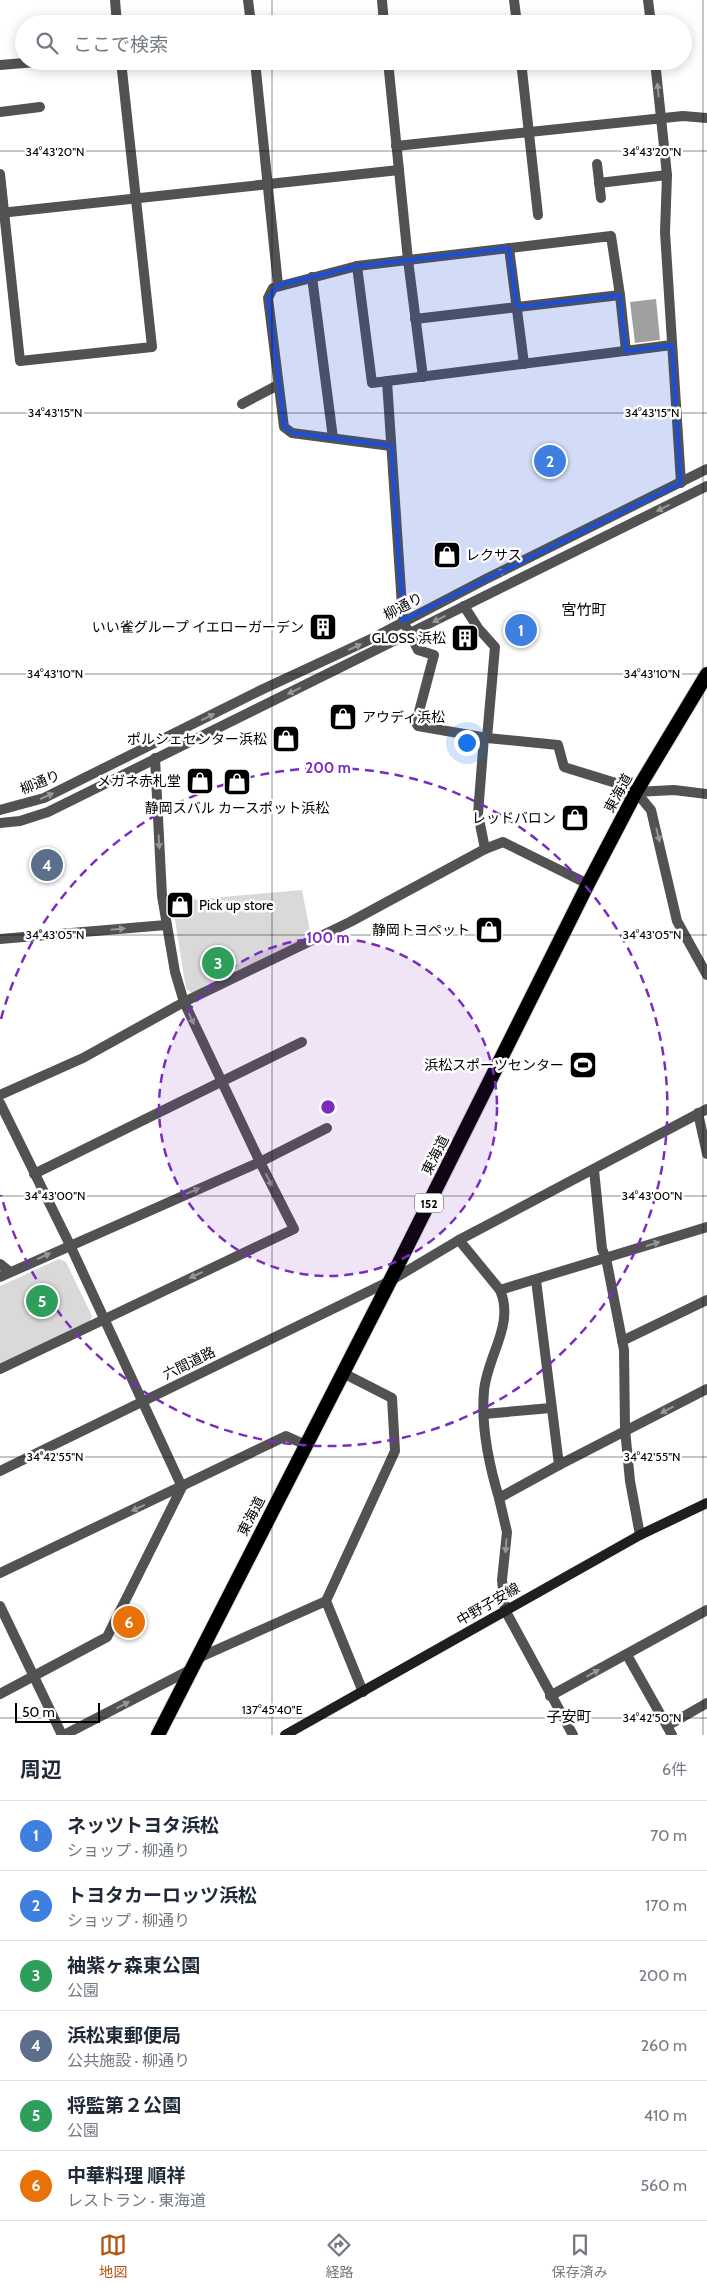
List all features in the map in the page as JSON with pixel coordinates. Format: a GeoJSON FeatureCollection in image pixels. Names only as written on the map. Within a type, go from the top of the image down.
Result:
{"type":"FeatureCollection","features":[{"type":"Feature","properties":{"kind":"highway","name":"東海道"},"geometry":{"type":"LineString","coordinates":[[158,1735],[390,1281],[588,884],[636,792],[707,674]]}},
{"type":"Feature","properties":{"kind":"main road","name":"中野子安線"},"geometry":{"type":"LineString","coordinates":[[285,1735],[640,1535],[707,1503]]}},
{"type":"Feature","properties":{"kind":"street"},"geometry":{"type":"LineString","coordinates":[[115,0],[117,15]]}},
{"type":"Feature","properties":{"kind":"street"},"geometry":{"type":"LineString","coordinates":[[248,0],[250,15]]}},
{"type":"Feature","properties":{"kind":"street"},"geometry":{"type":"LineString","coordinates":[[382,0],[383,15]]}},
{"type":"Feature","properties":{"kind":"street"},"geometry":{"type":"LineString","coordinates":[[514,0],[516,15]]}},
{"type":"Feature","properties":{"kind":"street"},"geometry":{"type":"LineString","coordinates":[[648,0],[650,15]]}},
{"type":"Feature","properties":{"kind":"street"},"geometry":{"type":"LineString","coordinates":[[0,66],[15,64]]}},
{"type":"Feature","properties":{"kind":"street"},"geometry":{"type":"LineString","coordinates":[[0,174],[2,213],[20,361],[152,347],[122,70]]}},
{"type":"Feature","properties":{"kind":"street"},"geometry":{"type":"LineString","coordinates":[[256,70],[278,286]]}},
{"type":"Feature","properties":{"kind":"street"},"geometry":{"type":"LineString","coordinates":[[389,70],[408,260],[423,377]]}},
{"type":"Feature","properties":{"kind":"street"},"geometry":{"type":"LineString","coordinates":[[523,70],[538,215]]}},
{"type":"Feature","properties":{"kind":"street"},"geometry":{"type":"LineString","coordinates":[[656,70],[667,175],[665,232],[681,483]]}},
{"type":"Feature","properties":{"kind":"street"},"geometry":{"type":"LineString","coordinates":[[0,112],[40,108]]}},
{"type":"Feature","properties":{"kind":"street"},"geometry":{"type":"LineString","coordinates":[[396,146],[683,116],[707,118]]}},
{"type":"Feature","properties":{"kind":"street"},"geometry":{"type":"LineString","coordinates":[[597,164],[601,198]]}},
{"type":"Feature","properties":{"kind":"street"},"geometry":{"type":"LineString","coordinates":[[2,213],[399,170]]}},
{"type":"Feature","properties":{"kind":"street"},"geometry":{"type":"LineString","coordinates":[[599,183],[667,175]]}},
{"type":"Feature","properties":{"kind":"street"},"geometry":{"type":"LineString","coordinates":[[391,446],[287,431],[282,422],[268,298],[273,288],[357,266],[611,236],[626,351]]}},
{"type":"Feature","properties":{"kind":"street"},"geometry":{"type":"LineString","coordinates":[[509,248],[524,364]]}},
{"type":"Feature","properties":{"kind":"street"},"geometry":{"type":"LineString","coordinates":[[357,266],[372,383],[672,345]]}},
{"type":"Feature","properties":{"kind":"street"},"geometry":{"type":"LineString","coordinates":[[312,277],[333,438]]}},
{"type":"Feature","properties":{"kind":"street"},"geometry":{"type":"LineString","coordinates":[[415,319],[620,295]]}},
{"type":"Feature","properties":{"kind":"street"},"geometry":{"type":"LineString","coordinates":[[387,381],[403,621],[418,650],[434,655],[416,723],[418,726],[485,738],[558,745],[564,767],[619,784],[636,792],[651,810],[677,921],[707,975]]}},
{"type":"Feature","properties":{"kind":"street"},"geometry":{"type":"LineString","coordinates":[[242,404],[278,384]]}},
{"type":"Feature","properties":{"kind":"street","name":"柳通り"},"geometry":{"type":"LineString","coordinates":[[0,810],[44,798],[261,690],[373,638],[403,621],[707,469]]}},
{"type":"Feature","properties":{"kind":"street","name":"柳通り"},"geometry":{"type":"LineString","coordinates":[[0,823],[20,821],[48,812],[707,486]]}},
{"type":"Feature","properties":{"kind":"street"},"geometry":{"type":"LineString","coordinates":[[464,606],[478,628],[495,647],[478,814],[484,849]]}},
{"type":"Feature","properties":{"kind":"street"},"geometry":{"type":"LineString","coordinates":[[0,1369],[294,1229],[184,1002],[175,972],[162,896],[154,758]]}},
{"type":"Feature","properties":{"kind":"street"},"geometry":{"type":"LineString","coordinates":[[636,792],[674,790],[707,794]]}},
{"type":"Feature","properties":{"kind":"street"},"geometry":{"type":"LineString","coordinates":[[0,1095],[83,1058],[184,1002],[350,922],[484,849],[503,842],[588,884]]}},
{"type":"Feature","properties":{"kind":"street"},"geometry":{"type":"LineString","coordinates":[[0,939],[166,925]]}},
{"type":"Feature","properties":{"kind":"street"},"geometry":{"type":"LineString","coordinates":[[34,1174],[221,1080],[302,1042]]}},
{"type":"Feature","properties":{"kind":"street"},"geometry":{"type":"LineString","coordinates":[[0,1103],[70,1245],[182,1487]]}},
{"type":"Feature","properties":{"kind":"street"},"geometry":{"type":"LineString","coordinates":[[703,1111],[707,1154]]}},
{"type":"Feature","properties":{"kind":"street","name":"六間道路"},"geometry":{"type":"LineString","coordinates":[[0,1471],[390,1281],[459,1240],[703,1111]]}},
{"type":"Feature","properties":{"kind":"street"},"geometry":{"type":"LineString","coordinates":[[0,1264],[5,1274],[260,1162],[327,1128]]}},
{"type":"Feature","properties":{"kind":"street"},"geometry":{"type":"LineString","coordinates":[[594,1170],[602,1249],[606,1258],[622,1341],[630,1481],[640,1535]]}},
{"type":"Feature","properties":{"kind":"street"},"geometry":{"type":"LineString","coordinates":[[500,1290],[707,1228]]}},
{"type":"Feature","properties":{"kind":"street"},"geometry":{"type":"LineString","coordinates":[[459,1240],[500,1290],[505,1304],[505,1321],[486,1372],[484,1414],[507,1532],[502,1580],[505,1610],[550,1696],[573,1735]]}},
{"type":"Feature","properties":{"kind":"street"},"geometry":{"type":"LineString","coordinates":[[536,1280],[559,1465]]}},
{"type":"Feature","properties":{"kind":"street"},"geometry":{"type":"LineString","coordinates":[[622,1341],[707,1300]]}},
{"type":"Feature","properties":{"kind":"street"},"geometry":{"type":"LineString","coordinates":[[0,1606],[63,1735],[193,1665],[326,1601],[395,1451],[392,1398],[343,1373]]}},
{"type":"Feature","properties":{"kind":"street"},"geometry":{"type":"LineString","coordinates":[[499,1498],[626,1429],[640,1424],[707,1388]]}},
{"type":"Feature","properties":{"kind":"street"},"geometry":{"type":"LineString","coordinates":[[484,1414],[551,1408]]}},
{"type":"Feature","properties":{"kind":"street"},"geometry":{"type":"LineString","coordinates":[[0,1573],[286,1436],[306,1445]]}},
{"type":"Feature","properties":{"kind":"street"},"geometry":{"type":"LineString","coordinates":[[0,1694],[107,1637],[182,1487]]}},
{"type":"Feature","properties":{"kind":"street"},"geometry":{"type":"LineString","coordinates":[[326,1601],[364,1692]]}},
{"type":"Feature","properties":{"kind":"street"},"geometry":{"type":"LineString","coordinates":[[550,1696],[707,1610]]}},
{"type":"Feature","properties":{"kind":"street"},"geometry":{"type":"LineString","coordinates":[[627,1655],[669,1731],[707,1704]]}},
{"type":"Feature","properties":{"kind":"highlighted area"},"geometry":{"type":"Polygon","coordinates":[[[509,248],[517,307],[620,295],[626,351],[672,345],[681,483],[403,621],[391,446],[292,433],[284,427],[268,298],[278,285],[357,266],[509,248]]]}},
{"type":"Feature","properties":{"kind":"shaded area"},"geometry":{"type":"Polygon","coordinates":[[[656,299],[660,340],[635,343],[630,302],[656,299]]]}},
{"type":"Feature","properties":{"kind":"shaded area"},"geometry":{"type":"Polygon","coordinates":[[[302,890],[311,936],[192,993],[186,989],[173,907],[177,901],[302,890]]]}},
{"type":"Feature","properties":{"kind":"shaded area"},"geometry":{"type":"Polygon","coordinates":[[[59,1259],[66,1262],[92,1316],[89,1324],[0,1365],[0,1286],[59,1259]]]}},
{"type":"Feature","properties":{"kind":"place","name":"トヨタカーロッツ浜松"},"geometry":{"type":"Point","coordinates":[550,461]}},
{"type":"Feature","properties":{"kind":"place","name":"レクサス"},"geometry":{"type":"Point","coordinates":[447,555]}},
{"type":"Feature","properties":{"kind":"place","name":"いい雀グループ イエローガーデン"},"geometry":{"type":"Point","coordinates":[323,627]}},
{"type":"Feature","properties":{"kind":"place","name":"ネッツトヨタ浜松"},"geometry":{"type":"Point","coordinates":[521,630]}},
{"type":"Feature","properties":{"kind":"place","name":"GLOSS 浜松"},"geometry":{"type":"Point","coordinates":[465,638]}},
{"type":"Feature","properties":{"kind":"place","name":"アウディ浜松"},"geometry":{"type":"Point","coordinates":[343,717]}},
{"type":"Feature","properties":{"kind":"place","name":"ポルシェセンター浜松"},"geometry":{"type":"Point","coordinates":[286,739]}},
{"type":"Feature","properties":{"kind":"place","name":"メガネ赤札堂"},"geometry":{"type":"Point","coordinates":[200,781]}},
{"type":"Feature","properties":{"kind":"place","name":"静岡スバル カースポット浜松"},"geometry":{"type":"Point","coordinates":[237,782]}},
{"type":"Feature","properties":{"kind":"place","name":"レッドバロン"},"geometry":{"type":"Point","coordinates":[575,818]}},
{"type":"Feature","properties":{"kind":"place","name":"浜松東郵便局"},"geometry":{"type":"Point","coordinates":[47,865]}},
{"type":"Feature","properties":{"kind":"place","name":"Pick up store"},"geometry":{"type":"Point","coordinates":[180,905]}},
{"type":"Feature","properties":{"kind":"place","name":"静岡トヨペット"},"geometry":{"type":"Point","coordinates":[489,930]}},
{"type":"Feature","properties":{"kind":"place","name":"袖紫ヶ森東公園"},"geometry":{"type":"Point","coordinates":[218,963]}},
{"type":"Feature","properties":{"kind":"place","name":"浜松スポーツセンター"},"geometry":{"type":"Point","coordinates":[583,1065]}},
{"type":"Feature","properties":{"kind":"place","name":"将監第２公園"},"geometry":{"type":"Point","coordinates":[42,1301]}},
{"type":"Feature","properties":{"kind":"place","name":"中華料理 順祥"},"geometry":{"type":"Point","coordinates":[129,1622]}},
{"type":"Feature","properties":{"kind":"district","name":"宮竹町"},"geometry":{"type":"Point","coordinates":[584,610]}},
{"type":"Feature","properties":{"kind":"district","name":"子安町"},"geometry":{"type":"Point","coordinates":[569,1717]}}]}
